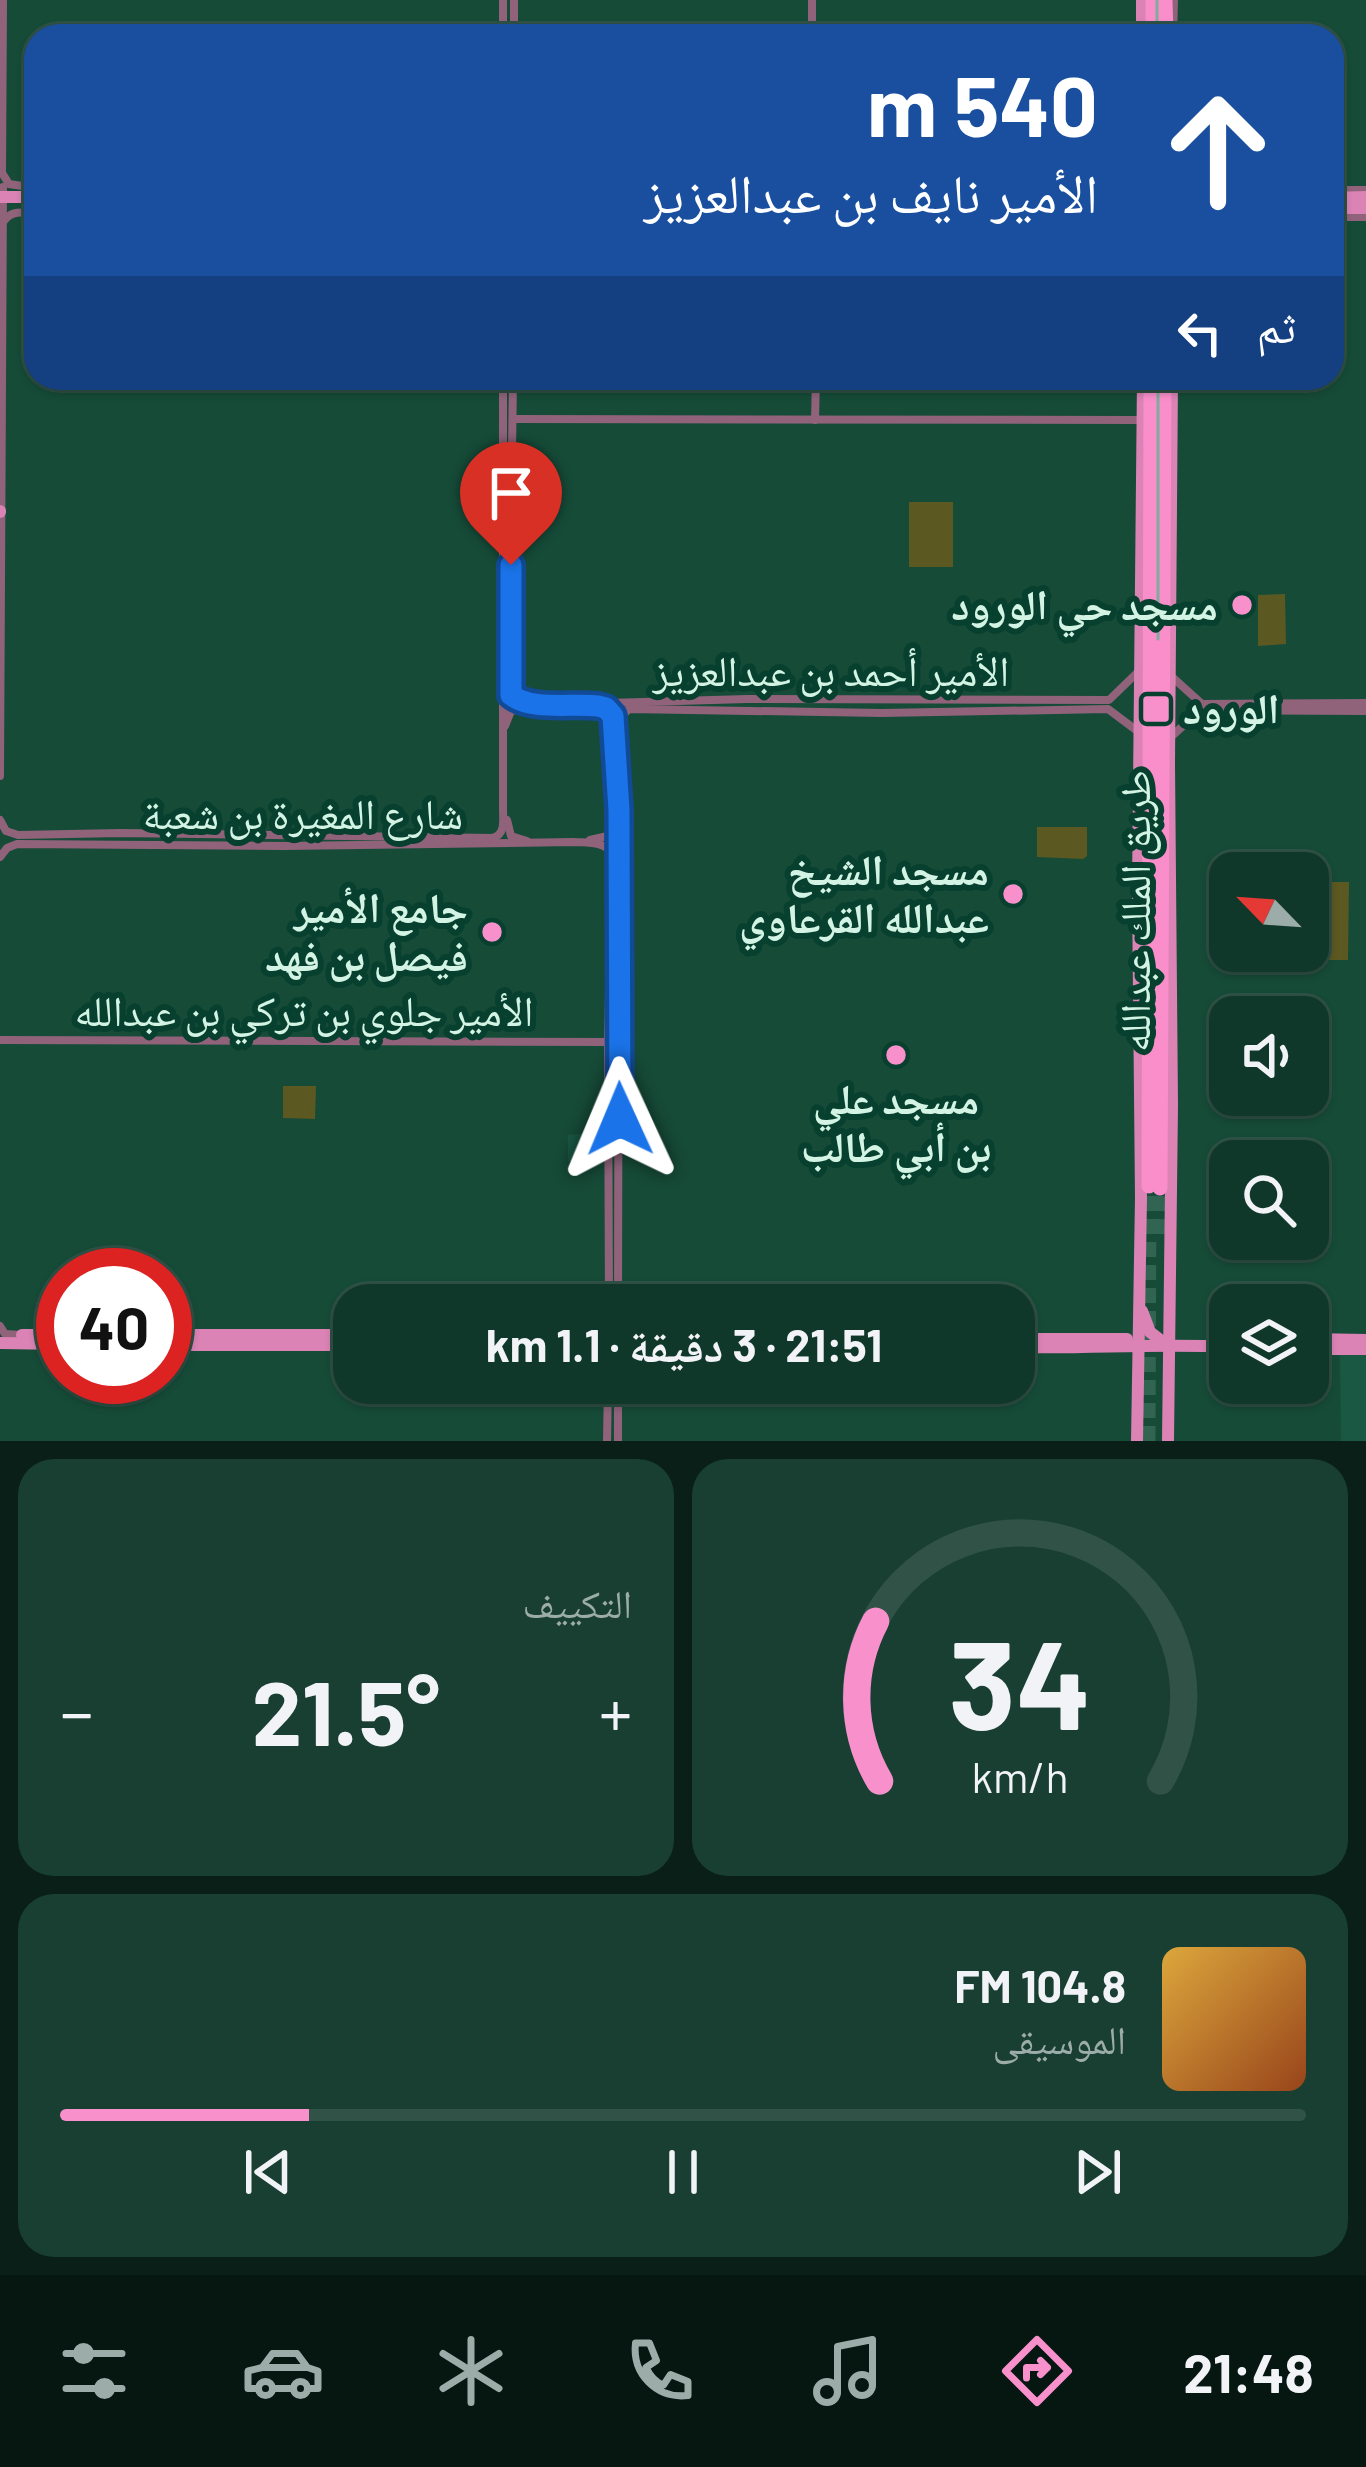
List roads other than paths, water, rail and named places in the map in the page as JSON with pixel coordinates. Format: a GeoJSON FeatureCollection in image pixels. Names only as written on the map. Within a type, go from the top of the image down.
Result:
{"type":"FeatureCollection","features":[{"type":"Feature","properties":{"kind":"highway","name":"طريق الملك عبدالله"},"geometry":{"type":"LineString","coordinates":[[1149,390],[1157,438],[1150,1191]]}},
{"type":"Feature","properties":{"kind":"highway","name":"طريق الملك عبدالله"},"geometry":{"type":"LineString","coordinates":[[1157,438],[1167,390]]}},
{"type":"Feature","properties":{"kind":"highway","name":"طريق الملك عبدالله"},"geometry":{"type":"LineString","coordinates":[[1150,1191],[1160,970],[1156,555]]}},
{"type":"Feature","properties":{"kind":"highway"},"geometry":{"type":"LineString","coordinates":[[1156,555],[1171,640]]}},
{"type":"Feature","properties":{"kind":"highway"},"geometry":{"type":"LineString","coordinates":[[1141,793],[1150,866]]}},
{"type":"Feature","properties":{"kind":"highway"},"geometry":{"type":"LineString","coordinates":[[1160,970],[1169,1160]]}},
{"type":"Feature","properties":{"kind":"main road"},"geometry":{"type":"LineString","coordinates":[[1095,1344],[1134,1332],[1150,1191],[1141,1161],[1138,889],[1146,390]]}},
{"type":"Feature","properties":{"kind":"main road","name":"طريق الملك عبدالله"},"geometry":{"type":"LineString","coordinates":[[1168,1300],[1169,390]]}},
{"type":"Feature","properties":{"kind":"main road"},"geometry":{"type":"LineString","coordinates":[[1142,614],[1156,555]]}},
{"type":"Feature","properties":{"kind":"main road"},"geometry":{"type":"LineString","coordinates":[[1161,850],[1169,764]]}},
{"type":"Feature","properties":{"kind":"main road"},"geometry":{"type":"LineString","coordinates":[[1141,1161],[1143,1021],[1149,990]]}},
{"type":"Feature","properties":{"kind":"main road"},"geometry":{"type":"LineString","coordinates":[[1150,1191],[1144,1219],[1150,1226],[1162,1225],[1168,1210]]}},
{"type":"Feature","properties":{"kind":"main road"},"geometry":{"type":"LineString","coordinates":[[1168,1300],[1172,1330],[1192,1342]]}},
{"type":"Feature","properties":{"kind":"main road"},"geometry":{"type":"LineString","coordinates":[[1137,1374],[1166,1318],[1168,1300]]}},
{"type":"Feature","properties":{"kind":"main road"},"geometry":{"type":"LineString","coordinates":[[1140,1302],[1169,1380]]}},
{"type":"Feature","properties":{"kind":"main road"},"geometry":{"type":"LineString","coordinates":[[192,1339],[333,1336]]}},
{"type":"Feature","properties":{"kind":"main road"},"geometry":{"type":"LineString","coordinates":[[0,1342],[36,1339]]}},
{"type":"Feature","properties":{"kind":"main road"},"geometry":{"type":"LineString","coordinates":[[211,1339],[333,1344]]}},
{"type":"Feature","properties":{"kind":"main road"},"geometry":{"type":"LineString","coordinates":[[1329,1345],[1366,1340]]}},
{"type":"Feature","properties":{"kind":"main road"},"geometry":{"type":"LineString","coordinates":[[1168,1441],[1171,1368],[1192,1342]]}},
{"type":"Feature","properties":{"kind":"main road"},"geometry":{"type":"LineString","coordinates":[[1035,1343],[1209,1342]]}},
{"type":"Feature","properties":{"kind":"main road"},"geometry":{"type":"LineString","coordinates":[[1329,1343],[1366,1349]]}},
{"type":"Feature","properties":{"kind":"main road"},"geometry":{"type":"LineString","coordinates":[[1095,1344],[1129,1354],[1134,1361],[1137,1441]]}},
{"type":"Feature","properties":{"kind":"street"},"geometry":{"type":"LineString","coordinates":[[0,776],[3,0]]}},
{"type":"Feature","properties":{"kind":"street"},"geometry":{"type":"LineString","coordinates":[[2,173],[8,184],[24,193]]}},
{"type":"Feature","properties":{"kind":"street"},"geometry":{"type":"LineString","coordinates":[[2,226],[6,216],[24,207]]}},
{"type":"Feature","properties":{"kind":"street"},"geometry":{"type":"LineString","coordinates":[[503,390],[503,808],[512,836],[536,843]]}},
{"type":"Feature","properties":{"kind":"street"},"geometry":{"type":"LineString","coordinates":[[513,390],[513,419],[1143,420]]}},
{"type":"Feature","properties":{"kind":"street"},"geometry":{"type":"LineString","coordinates":[[815,420],[816,390]]}},
{"type":"Feature","properties":{"kind":"street","name":"الأمير أحمد بن عبدالعزيز"},"geometry":{"type":"LineString","coordinates":[[513,419],[511,695],[518,701],[540,705],[747,699],[1108,709],[1141,734]]}},
{"type":"Feature","properties":{"kind":"street","name":"الأمير أحمد بن عبدالعزيز"},"geometry":{"type":"LineString","coordinates":[[616,737],[620,718],[629,709],[1109,700],[1142,668]]}},
{"type":"Feature","properties":{"kind":"street"},"geometry":{"type":"LineString","coordinates":[[1171,676],[1202,704],[1366,707]]}},
{"type":"Feature","properties":{"kind":"street"},"geometry":{"type":"LineString","coordinates":[[581,704],[606,708],[613,716],[616,737],[614,1284]]}},
{"type":"Feature","properties":{"kind":"street"},"geometry":{"type":"LineString","coordinates":[[502,737],[512,711],[540,705]]}},
{"type":"Feature","properties":{"kind":"street"},"geometry":{"type":"LineString","coordinates":[[1170,738],[1200,710],[1366,707]]}},
{"type":"Feature","properties":{"kind":"street","name":"شارع المغيرة بن شعبة"},"geometry":{"type":"LineString","coordinates":[[17,839],[143,833],[492,838],[502,831],[503,808]]}},
{"type":"Feature","properties":{"kind":"street"},"geometry":{"type":"LineString","coordinates":[[577,842],[612,835],[619,810]]}},
{"type":"Feature","properties":{"kind":"street"},"geometry":{"type":"LineString","coordinates":[[0,820],[17,839],[0,857]]}},
{"type":"Feature","properties":{"kind":"street","name":"شارع المغيرة بن شعبة"},"geometry":{"type":"LineString","coordinates":[[17,839],[284,846],[603,845],[610,850],[608,1042]]}},
{"type":"Feature","properties":{"kind":"street","name":"الأمير جلوي بن تركي بن عبدالله"},"geometry":{"type":"LineString","coordinates":[[0,1040],[608,1042]]}},
{"type":"Feature","properties":{"kind":"street"},"geometry":{"type":"LineString","coordinates":[[608,1042],[614,1256]]}},
{"type":"Feature","properties":{"kind":"street"},"geometry":{"type":"LineString","coordinates":[[0,1326],[5,1334],[23,1339]]}},
{"type":"Feature","properties":{"kind":"street"},"geometry":{"type":"LineString","coordinates":[[611,1404],[618,1441]]}},
{"type":"Feature","properties":{"kind":"street"},"geometry":{"type":"LineString","coordinates":[[607,1441],[615,1404]]}},
{"type":"Feature","properties":{"kind":"tunnel"},"geometry":{"type":"LineString","coordinates":[[1148,1441],[1149,1186]]}},
{"type":"Feature","properties":{"kind":"tunnel"},"geometry":{"type":"LineString","coordinates":[[1159,1234],[1160,1188]]}},
{"type":"Feature","properties":{"kind":"railway"},"geometry":{"type":"LineString","coordinates":[[1157,0],[1157,24]]}},
{"type":"Feature","properties":{"kind":"railway"},"geometry":{"type":"LineString","coordinates":[[1158,390],[1158,639]]}},
{"type":"Feature","properties":{"kind":"place","name":"مسجد حي الورود"},"geometry":{"type":"Point","coordinates":[1242,605]}},
{"type":"Feature","properties":{"kind":"place","name":"الورود"},"geometry":{"type":"Point","coordinates":[1156,709]}},
{"type":"Feature","properties":{"kind":"place","name":"مسجد الشيخ عبدالله القرعاوي"},"geometry":{"type":"Point","coordinates":[1013,894]}},
{"type":"Feature","properties":{"kind":"place","name":"جامع الأمير فيصل بن فهد"},"geometry":{"type":"Point","coordinates":[492,932]}},
{"type":"Feature","properties":{"kind":"place","name":"مسجد علي بن أبي طالب"},"geometry":{"type":"Point","coordinates":[896,1055]}}]}
